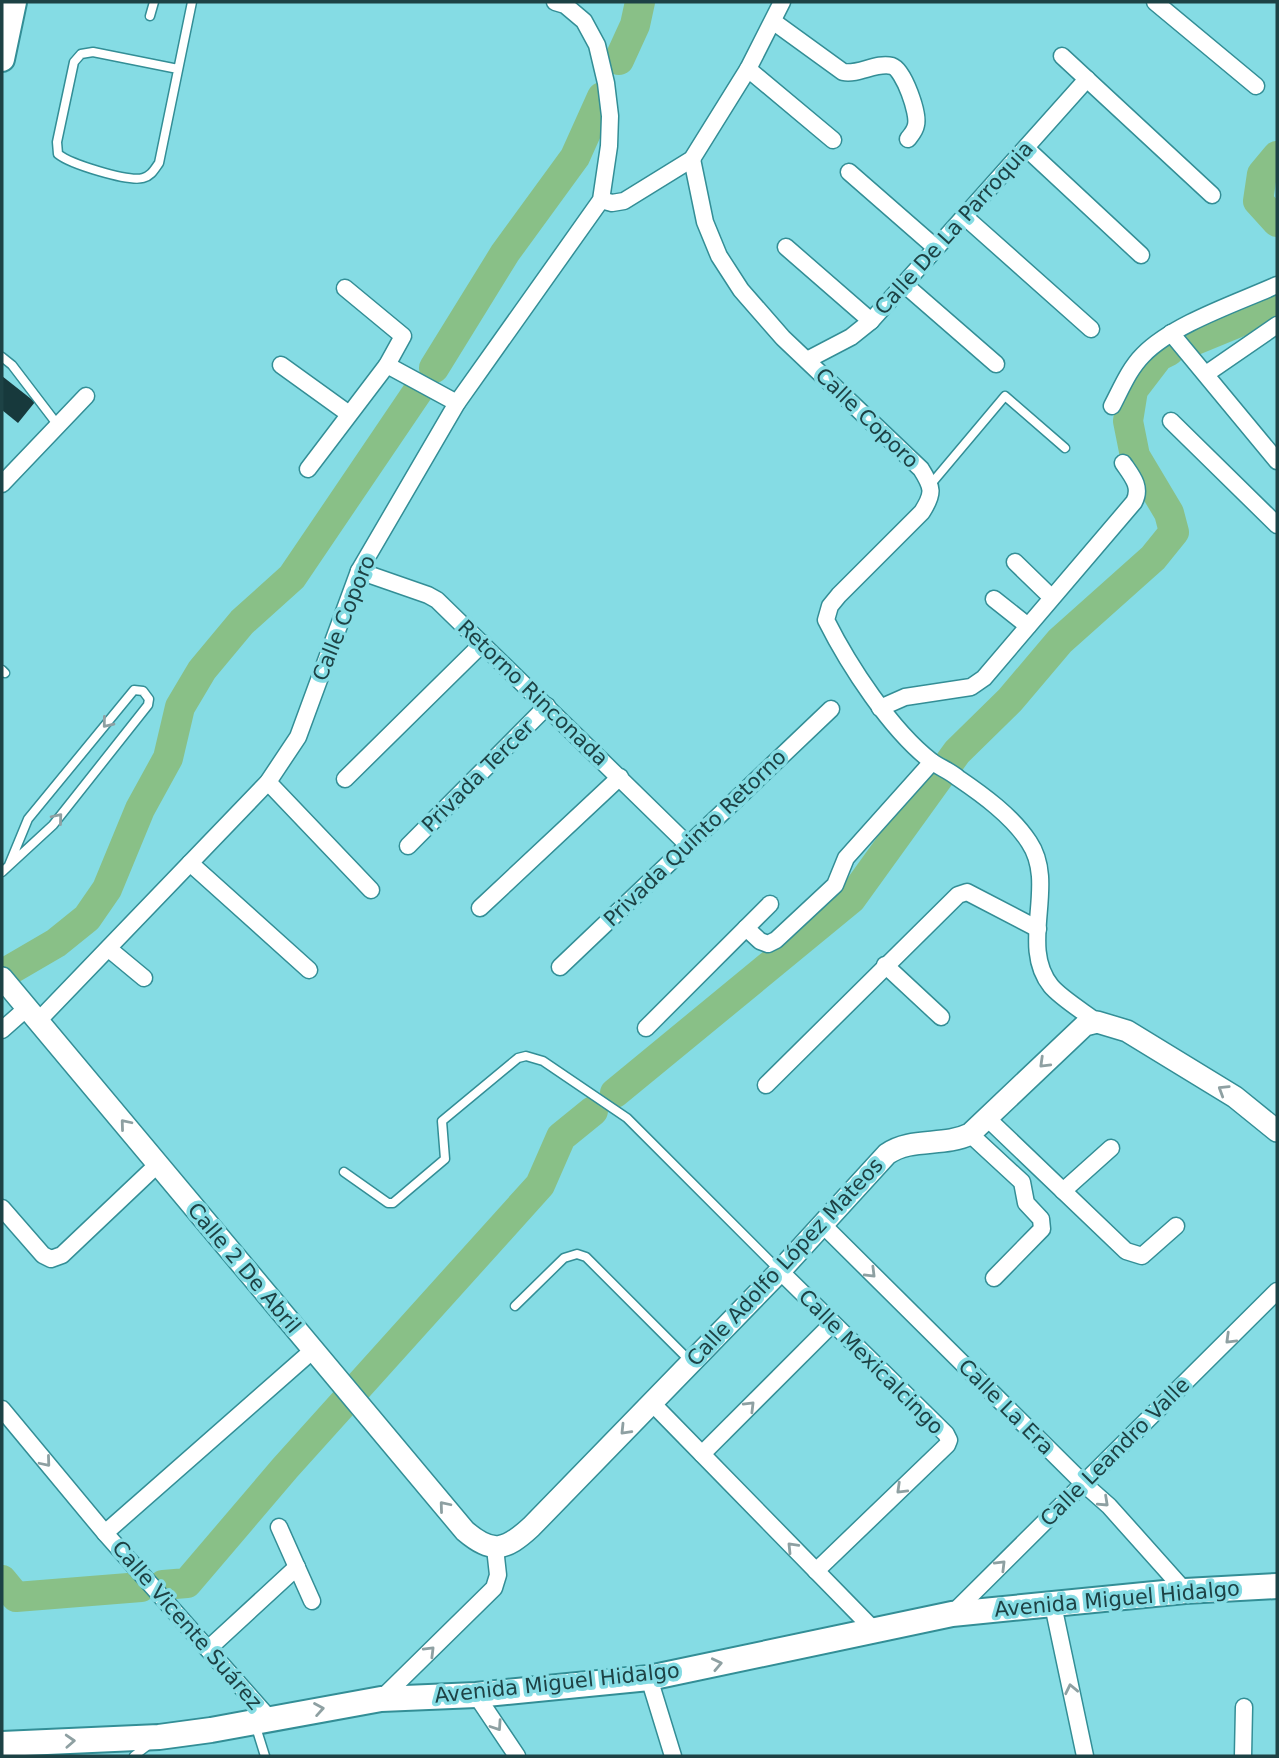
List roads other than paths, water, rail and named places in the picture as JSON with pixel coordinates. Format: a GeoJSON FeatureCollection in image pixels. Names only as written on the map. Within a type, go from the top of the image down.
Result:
{"type":"FeatureCollection","features":[{"type":"Feature","properties":{"kind":"main road"},"geometry":{"type":"LineString","coordinates":[[2,59],[14,2]]}},
{"type":"Feature","properties":{"kind":"main road","name":"Calle 2 De Abril"},"geometry":{"type":"LineString","coordinates":[[2,978],[465,1531],[480,1544],[495,1548]]}},
{"type":"Feature","properties":{"kind":"main road"},"geometry":{"type":"LineString","coordinates":[[1097,1022],[1128,1031],[1235,1097],[1277,1131]]}},
{"type":"Feature","properties":{"kind":"main road","name":"Calle Adolfo López Mateos"},"geometry":{"type":"LineString","coordinates":[[495,1548],[516,1541],[531,1528],[780,1271],[887,1154],[897,1146],[946,1142],[970,1133],[1074,1034],[1085,1025],[1097,1022]]}},
{"type":"Feature","properties":{"kind":"main road","name":"Avenida Miguel Hidalgo"},"geometry":{"type":"LineString","coordinates":[[2,1747],[159,1737],[381,1699],[476,1695],[649,1678],[953,1614],[1185,1591],[1277,1586]]}},
{"type":"Feature","properties":{"kind":"street"},"geometry":{"type":"LineString","coordinates":[[555,2],[565,5],[584,21],[597,45],[610,116],[601,200],[612,203],[624,201],[692,159],[748,69],[782,2]]}},
{"type":"Feature","properties":{"kind":"street"},"geometry":{"type":"LineString","coordinates":[[1155,2],[1256,86]]}},
{"type":"Feature","properties":{"kind":"street"},"geometry":{"type":"LineString","coordinates":[[774,22],[843,72],[884,66],[892,66],[899,71],[904,78],[916,116],[917,125],[908,139]]}},
{"type":"Feature","properties":{"kind":"street"},"geometry":{"type":"LineString","coordinates":[[1062,56],[1212,195]]}},
{"type":"Feature","properties":{"kind":"street"},"geometry":{"type":"LineString","coordinates":[[748,69],[833,140]]}},
{"type":"Feature","properties":{"kind":"street","name":"Calle De La Parroquia"},"geometry":{"type":"LineString","coordinates":[[807,360],[851,337],[871,321],[1087,79]]}},
{"type":"Feature","properties":{"kind":"street"},"geometry":{"type":"LineString","coordinates":[[1026,148],[1141,255]]}},
{"type":"Feature","properties":{"kind":"street","name":"Calle Coporo"},"geometry":{"type":"LineString","coordinates":[[692,159],[705,222],[719,257],[741,290],[783,338],[921,469],[930,484],[931,498],[922,512],[839,595],[830,606],[827,620],[880,708],[896,727],[932,762],[958,777],[1014,822],[1031,844],[1041,873],[1038,962],[1051,986],[1097,1022]]}},
{"type":"Feature","properties":{"kind":"street"},"geometry":{"type":"LineString","coordinates":[[849,172],[936,248]]}},
{"type":"Feature","properties":{"kind":"street","name":"Calle Coporo"},"geometry":{"type":"LineString","coordinates":[[2,1030],[33,1014],[109,949],[268,782],[298,737],[359,570],[457,403],[601,200]]}},
{"type":"Feature","properties":{"kind":"street"},"geometry":{"type":"LineString","coordinates":[[964,216],[1091,329]]}},
{"type":"Feature","properties":{"kind":"street"},"geometry":{"type":"LineString","coordinates":[[786,247],[871,321]]}},
{"type":"Feature","properties":{"kind":"street"},"geometry":{"type":"LineString","coordinates":[[904,284],[996,364]]}},
{"type":"Feature","properties":{"kind":"street"},"geometry":{"type":"LineString","coordinates":[[1112,406],[1129,373],[1143,355],[1171,333],[1277,285]]}},
{"type":"Feature","properties":{"kind":"street"},"geometry":{"type":"LineString","coordinates":[[308,469],[387,365],[403,336],[345,288]]}},
{"type":"Feature","properties":{"kind":"street"},"geometry":{"type":"LineString","coordinates":[[1206,374],[1277,326]]}},
{"type":"Feature","properties":{"kind":"street"},"geometry":{"type":"LineString","coordinates":[[1171,333],[1277,461]]}},
{"type":"Feature","properties":{"kind":"street"},"geometry":{"type":"LineString","coordinates":[[281,365],[349,414]]}},
{"type":"Feature","properties":{"kind":"street"},"geometry":{"type":"LineString","coordinates":[[387,365],[457,403]]}},
{"type":"Feature","properties":{"kind":"street"},"geometry":{"type":"LineString","coordinates":[[5,475],[86,396]]}},
{"type":"Feature","properties":{"kind":"street"},"geometry":{"type":"LineString","coordinates":[[1171,421],[1277,525]]}},
{"type":"Feature","properties":{"kind":"street"},"geometry":{"type":"LineString","coordinates":[[1265,449],[1277,437]]}},
{"type":"Feature","properties":{"kind":"street"},"geometry":{"type":"LineString","coordinates":[[880,708],[905,697],[971,687],[984,678],[1138,495],[1135,481],[1123,463]]}},
{"type":"Feature","properties":{"kind":"street"},"geometry":{"type":"LineString","coordinates":[[1016,562],[1051,597]]}},
{"type":"Feature","properties":{"kind":"street","name":"Retorno Rinconada"},"geometry":{"type":"LineString","coordinates":[[359,570],[428,595],[483,643],[688,845]]}},
{"type":"Feature","properties":{"kind":"street"},"geometry":{"type":"LineString","coordinates":[[994,599],[1028,626]]}},
{"type":"Feature","properties":{"kind":"street"},"geometry":{"type":"LineString","coordinates":[[345,779],[483,643]]}},
{"type":"Feature","properties":{"kind":"street","name":"Privada Tercer"},"geometry":{"type":"LineString","coordinates":[[408,846],[547,706]]}},
{"type":"Feature","properties":{"kind":"street","name":"Privada Quinto Retorno"},"geometry":{"type":"LineString","coordinates":[[560,967],[831,709]]}},
{"type":"Feature","properties":{"kind":"street"},"geometry":{"type":"LineString","coordinates":[[746,928],[760,941],[768,944],[776,940],[835,885],[846,858],[932,762]]}},
{"type":"Feature","properties":{"kind":"street"},"geometry":{"type":"LineString","coordinates":[[480,908],[620,777]]}},
{"type":"Feature","properties":{"kind":"street"},"geometry":{"type":"LineString","coordinates":[[268,782],[371,890]]}},
{"type":"Feature","properties":{"kind":"street"},"geometry":{"type":"LineString","coordinates":[[190,863],[309,970]]}},
{"type":"Feature","properties":{"kind":"street"},"geometry":{"type":"LineString","coordinates":[[766,1085],[958,895],[967,892],[1038,929]]}},
{"type":"Feature","properties":{"kind":"street"},"geometry":{"type":"LineString","coordinates":[[646,1028],[770,904]]}},
{"type":"Feature","properties":{"kind":"street"},"geometry":{"type":"LineString","coordinates":[[109,949],[144,978]]}},
{"type":"Feature","properties":{"kind":"street"},"geometry":{"type":"LineString","coordinates":[[885,965],[941,1017]]}},
{"type":"Feature","properties":{"kind":"street"},"geometry":{"type":"LineString","coordinates":[[987,1118],[1126,1251],[1142,1256],[1176,1226]]}},
{"type":"Feature","properties":{"kind":"street"},"geometry":{"type":"LineString","coordinates":[[970,1133],[1022,1182],[1027,1203],[1042,1224],[1042,1229],[995,1278]]}},
{"type":"Feature","properties":{"kind":"street"},"geometry":{"type":"LineString","coordinates":[[1063,1191],[1111,1148]]}},
{"type":"Feature","properties":{"kind":"street"},"geometry":{"type":"LineString","coordinates":[[2,1208],[43,1255],[51,1259],[62,1255],[158,1164]]}},
{"type":"Feature","properties":{"kind":"street","name":"Calle La Era"},"geometry":{"type":"LineString","coordinates":[[823,1225],[1109,1506],[1185,1591]]}},
{"type":"Feature","properties":{"kind":"street","name":"Calle Mexicalcingo"},"geometry":{"type":"LineString","coordinates":[[780,1271],[946,1434],[948,1440],[947,1445],[816,1571]]}},
{"type":"Feature","properties":{"kind":"street","name":"Calle Leandro Valle"},"geometry":{"type":"LineString","coordinates":[[953,1614],[1277,1291]]}},
{"type":"Feature","properties":{"kind":"street"},"geometry":{"type":"LineString","coordinates":[[702,1454],[832,1324]]}},
{"type":"Feature","properties":{"kind":"street"},"geometry":{"type":"LineString","coordinates":[[105,1533],[312,1351]]}},
{"type":"Feature","properties":{"kind":"street"},"geometry":{"type":"LineString","coordinates":[[652,1403],[874,1630]]}},
{"type":"Feature","properties":{"kind":"street","name":"Calle Vicente Suárez"},"geometry":{"type":"LineString","coordinates":[[2,1409],[105,1533],[208,1649],[261,1720]]}},
{"type":"Feature","properties":{"kind":"street"},"geometry":{"type":"LineString","coordinates":[[279,1527],[312,1601]]}},
{"type":"Feature","properties":{"kind":"street"},"geometry":{"type":"LineString","coordinates":[[381,1699],[494,1588],[498,1574],[495,1548]]}},
{"type":"Feature","properties":{"kind":"street"},"geometry":{"type":"LineString","coordinates":[[208,1649],[297,1567]]}},
{"type":"Feature","properties":{"kind":"street"},"geometry":{"type":"LineString","coordinates":[[1054,1605],[1085,1756]]}},
{"type":"Feature","properties":{"kind":"street"},"geometry":{"type":"LineString","coordinates":[[649,1678],[673,1756]]}},
{"type":"Feature","properties":{"kind":"street"},"geometry":{"type":"LineString","coordinates":[[476,1695],[517,1756]]}},
{"type":"Feature","properties":{"kind":"street"},"geometry":{"type":"LineString","coordinates":[[1243,1756],[1244,1707]]}},
{"type":"Feature","properties":{"kind":"lane"},"geometry":{"type":"LineString","coordinates":[[150,16],[153,2]]}},
{"type":"Feature","properties":{"kind":"lane"},"geometry":{"type":"LineString","coordinates":[[178,69],[93,52],[80,54],[74,62],[57,142],[58,154],[65,160],[102,172],[140,179],[151,174],[159,163],[192,2]]}},
{"type":"Feature","properties":{"kind":"lane"},"geometry":{"type":"LineString","coordinates":[[2,357],[12,365],[57,424]]}},
{"type":"Feature","properties":{"kind":"lane"},"geometry":{"type":"LineString","coordinates":[[930,484],[1005,397],[1066,448]]}},
{"type":"Feature","properties":{"kind":"lane"},"geometry":{"type":"LineString","coordinates":[[134,690],[143,691],[149,699],[148,705],[53,825],[5,869],[29,819],[134,690]]}},
{"type":"Feature","properties":{"kind":"lane"},"geometry":{"type":"LineString","coordinates":[[344,1172],[388,1203],[393,1203],[445,1159],[442,1121],[518,1058],[526,1056],[543,1060],[627,1118],[780,1271]]}},
{"type":"Feature","properties":{"kind":"lane"},"geometry":{"type":"LineString","coordinates":[[516,1306],[564,1258],[577,1254],[586,1257],[691,1362]]}},
{"type":"Feature","properties":{"kind":"lane"},"geometry":{"type":"LineString","coordinates":[[261,1720],[265,1756]]}},
{"type":"Feature","properties":{"kind":"lane"},"geometry":{"type":"LineString","coordinates":[[134,1756],[159,1737]]}},
{"type":"Feature","properties":{"kind":"lane"},"geometry":{"type":"LineString","coordinates":[[2,1747],[13,1756]]}},
{"type":"Feature","properties":{"kind":"waterway"},"geometry":{"type":"LineString","coordinates":[[619,60],[635,25],[640,2]]}},
{"type":"Feature","properties":{"kind":"waterway"},"geometry":{"type":"LineString","coordinates":[[434,368],[505,253],[575,157],[602,97]]}},
{"type":"Feature","properties":{"kind":"waterway"},"geometry":{"type":"LineString","coordinates":[[1277,156],[1262,174],[1258,201],[1277,222]]}},
{"type":"Feature","properties":{"kind":"waterway"},"geometry":{"type":"LineString","coordinates":[[1195,340],[1271,309],[1277,304]]}},
{"type":"Feature","properties":{"kind":"waterway"},"geometry":{"type":"LineString","coordinates":[[615,1093],[851,899],[957,752],[1010,700],[1060,641],[1153,558],[1174,532],[1169,513],[1135,456],[1128,421],[1133,390],[1159,356],[1169,351]]}},
{"type":"Feature","properties":{"kind":"waterway"},"geometry":{"type":"LineString","coordinates":[[8,971],[56,943],[87,918],[107,889],[140,809],[168,758],[180,707],[202,670],[242,622],[292,577],[418,391]]}},
{"type":"Feature","properties":{"kind":"waterway"},"geometry":{"type":"LineString","coordinates":[[163,1585],[187,1583],[285,1468],[540,1185],[561,1137],[593,1111]]}},
{"type":"Feature","properties":{"kind":"waterway"},"geometry":{"type":"LineString","coordinates":[[2,1580],[16,1597],[141,1587]]}}]}
